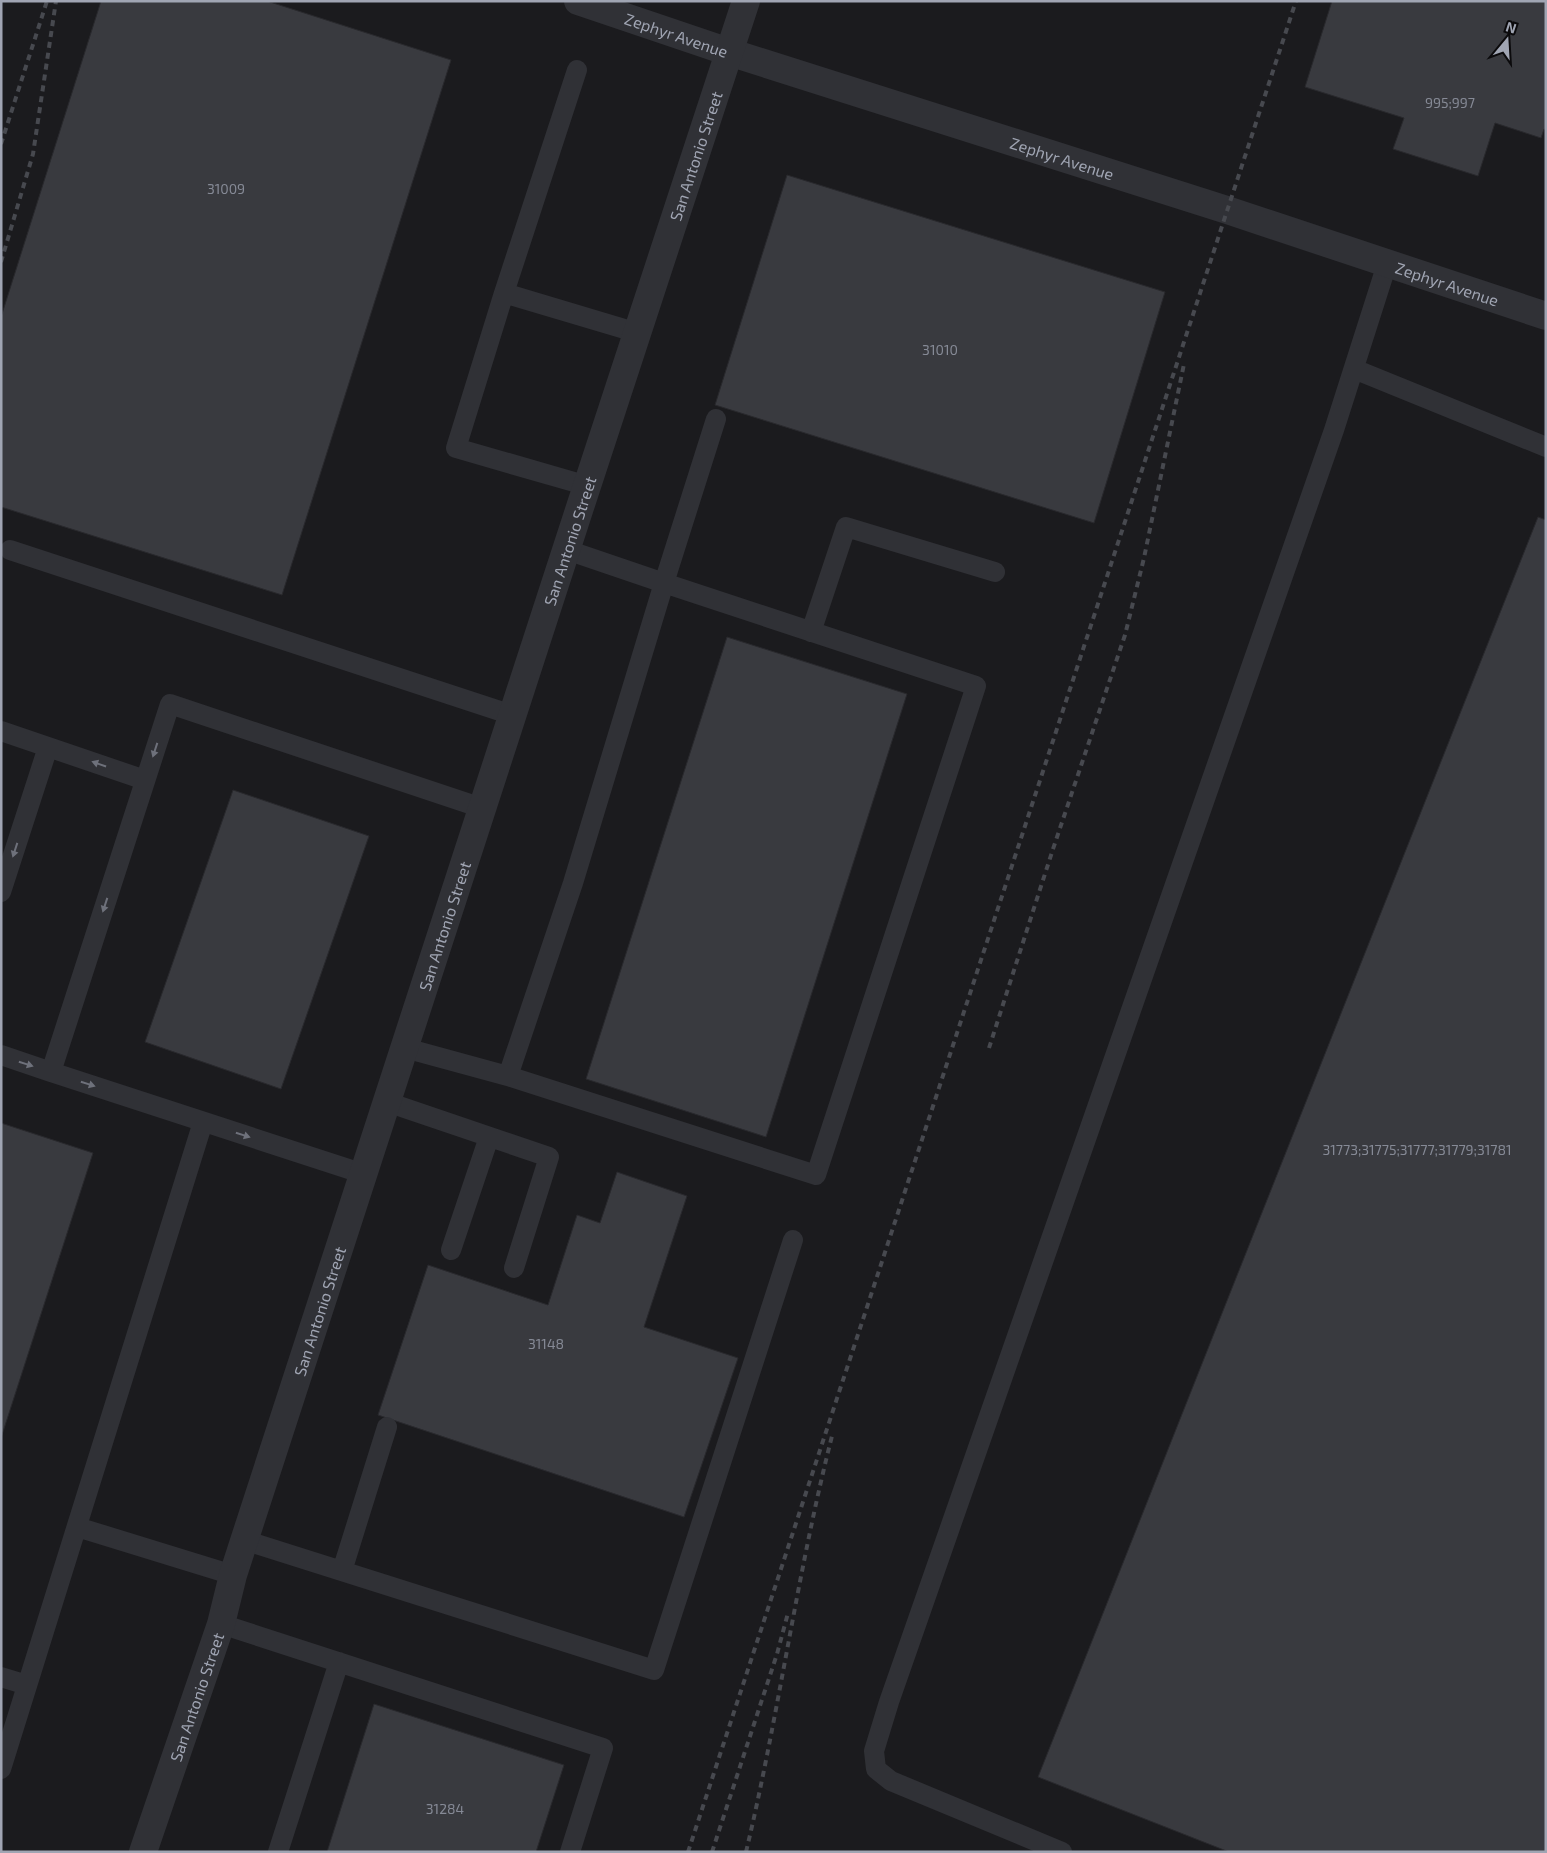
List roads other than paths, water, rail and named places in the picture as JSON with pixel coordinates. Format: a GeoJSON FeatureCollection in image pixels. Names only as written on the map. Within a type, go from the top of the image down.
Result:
{"type":"FeatureCollection","features":[{"type":"Feature","properties":{"kind":"street","name":"Zephyr Avenue"},"geometry":{"type":"LineString","coordinates":[[578,1],[729,52],[1227,210],[1546,316]]}},
{"type":"Feature","properties":{"kind":"street","name":"San Antonio Street"},"geometry":{"type":"LineString","coordinates":[[149,1850],[221,1624],[233,1574],[746,1]]}},
{"type":"Feature","properties":{"kind":"lane"},"geometry":{"type":"LineString","coordinates":[[577,70],[504,293],[456,448],[588,486]]}},
{"type":"Feature","properties":{"kind":"lane"},"geometry":{"type":"LineString","coordinates":[[1062,1852],[891,1781],[876,1768],[874,1751],[896,1683],[1331,440],[1388,264]]}},
{"type":"Feature","properties":{"kind":"lane"},"geometry":{"type":"LineString","coordinates":[[504,293],[638,333]]}},
{"type":"Feature","properties":{"kind":"lane"},"geometry":{"type":"LineString","coordinates":[[1354,369],[1546,447]]}},
{"type":"Feature","properties":{"kind":"lane"},"geometry":{"type":"LineString","coordinates":[[508,1076],[573,883],[716,419]]}},
{"type":"Feature","properties":{"kind":"lane"},"geometry":{"type":"LineString","coordinates":[[811,632],[846,527],[995,572]]}},
{"type":"Feature","properties":{"kind":"lane"},"geometry":{"type":"LineString","coordinates":[[10,550],[512,715]]}},
{"type":"Feature","properties":{"kind":"lane"},"geometry":{"type":"LineString","coordinates":[[405,1048],[508,1076],[816,1175],[976,686],[567,550]]}},
{"type":"Feature","properties":{"kind":"lane"},"geometry":{"type":"LineString","coordinates":[[51,1072],[170,704],[482,808]]}},
{"type":"Feature","properties":{"kind":"lane"},"geometry":{"type":"LineString","coordinates":[[1,731],[145,780]]}},
{"type":"Feature","properties":{"kind":"lane"},"geometry":{"type":"LineString","coordinates":[[1,892],[48,747]]}},
{"type":"Feature","properties":{"kind":"lane"},"geometry":{"type":"LineString","coordinates":[[1,1055],[364,1174]]}},
{"type":"Feature","properties":{"kind":"lane"},"geometry":{"type":"LineString","coordinates":[[387,1102],[549,1157],[514,1268]]}},
{"type":"Feature","properties":{"kind":"lane"},"geometry":{"type":"LineString","coordinates":[[1,1769],[203,1122]]}},
{"type":"Feature","properties":{"kind":"lane"},"geometry":{"type":"LineString","coordinates":[[451,1250],[489,1137]]}},
{"type":"Feature","properties":{"kind":"lane"},"geometry":{"type":"LineString","coordinates":[[244,1540],[654,1670],[793,1240]]}},
{"type":"Feature","properties":{"kind":"lane"},"geometry":{"type":"LineString","coordinates":[[342,1571],[387,1427]]}},
{"type":"Feature","properties":{"kind":"lane"},"geometry":{"type":"LineString","coordinates":[[77,1527],[233,1574]]}},
{"type":"Feature","properties":{"kind":"lane"},"geometry":{"type":"LineString","coordinates":[[221,1624],[603,1748],[570,1852]]}},
{"type":"Feature","properties":{"kind":"lane"},"geometry":{"type":"LineString","coordinates":[[278,1852],[339,1662]]}},
{"type":"Feature","properties":{"kind":"lane"},"geometry":{"type":"LineString","coordinates":[[1,1677],[27,1685]]}},
{"type":"Feature","properties":{"kind":"railway"},"geometry":{"type":"LineString","coordinates":[[1,144],[47,1]]}},
{"type":"Feature","properties":{"kind":"railway"},"geometry":{"type":"LineString","coordinates":[[1,262],[33,154],[56,1]]}},
{"type":"Feature","properties":{"kind":"railway"},"geometry":{"type":"LineString","coordinates":[[688,1852],[1296,1]]}},
{"type":"Feature","properties":{"kind":"railway"},"geometry":{"type":"LineString","coordinates":[[989,1048],[1125,635],[1144,558],[1184,364]]}},
{"type":"Feature","properties":{"kind":"railway"},"geometry":{"type":"LineString","coordinates":[[746,1852],[758,1800],[808,1539],[832,1436]]}},
{"type":"Feature","properties":{"kind":"railway"},"geometry":{"type":"LineString","coordinates":[[712,1852],[777,1654],[788,1613]]}}]}
